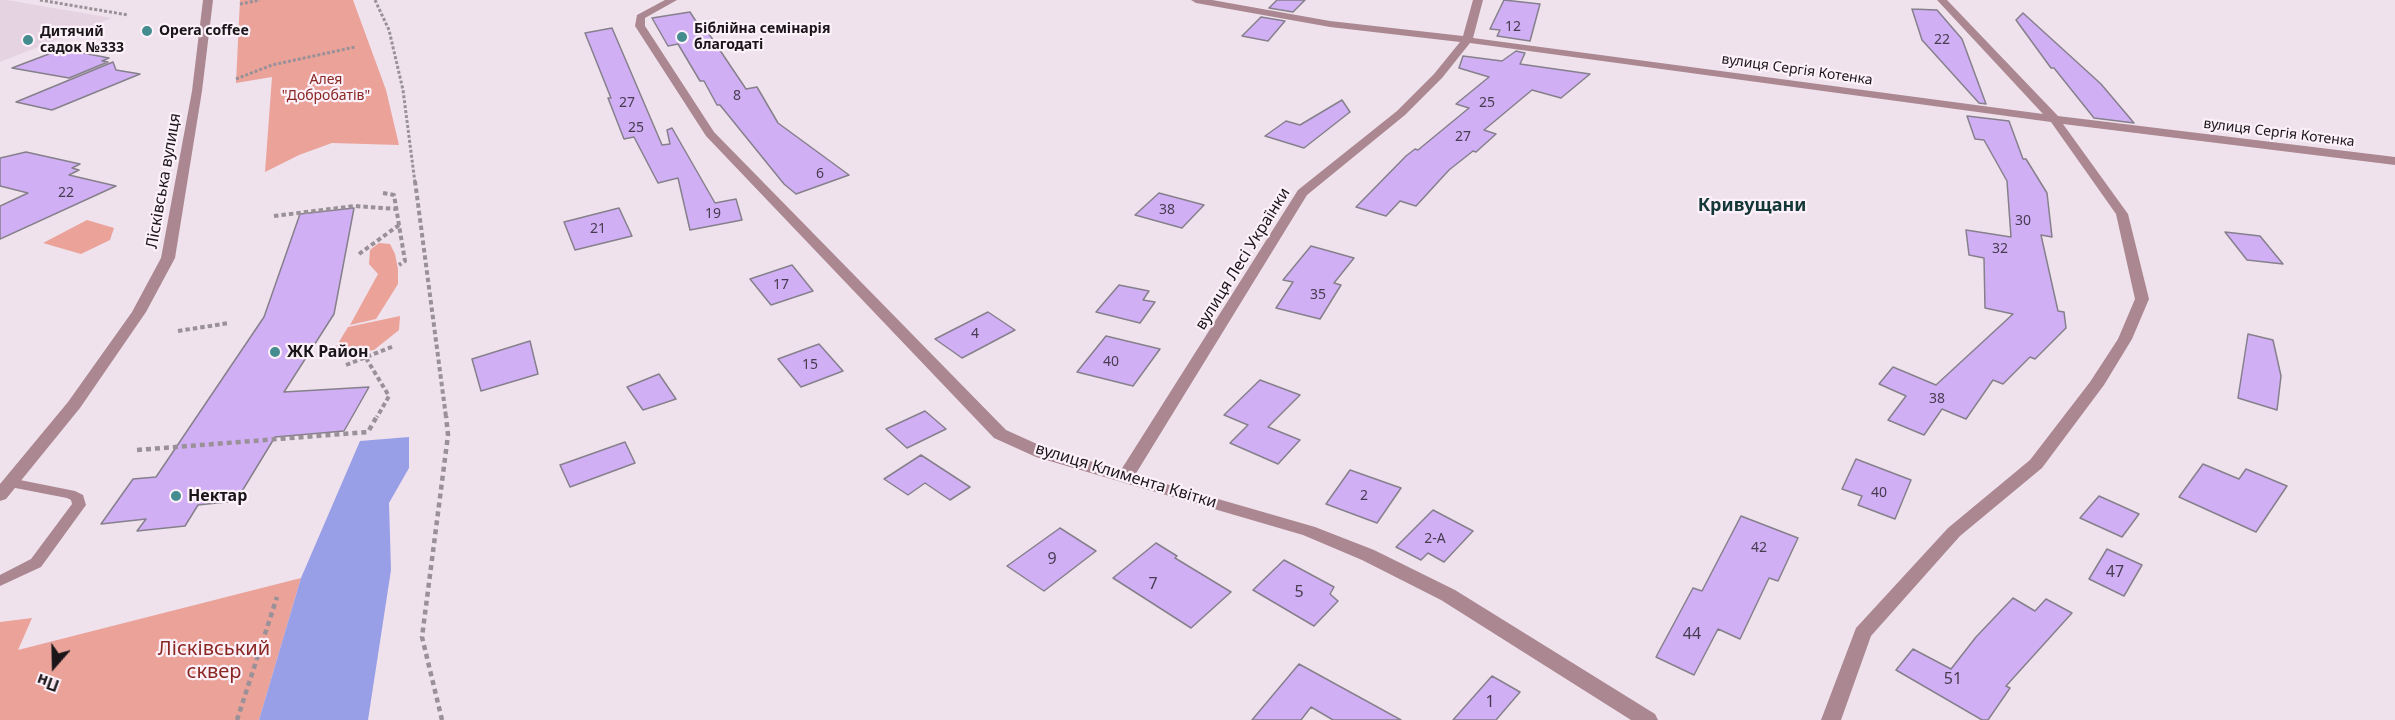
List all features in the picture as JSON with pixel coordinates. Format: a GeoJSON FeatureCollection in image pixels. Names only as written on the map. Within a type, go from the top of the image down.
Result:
{"type":"FeatureCollection","features":[{"type":"Feature","properties":{"kind":"street","name":"Лісківська вулиця"},"geometry":{"type":"LineString","coordinates":[[0,495],[74,405],[139,312],[168,258],[197,91],[208,0]]}},
{"type":"Feature","properties":{"kind":"street","name":"вулиця Климента Квітки"},"geometry":{"type":"LineString","coordinates":[[672,0],[640,17],[640,26],[710,134],[1000,434],[1042,453],[1309,531],[1368,555],[1448,596],[1648,720]]}},
{"type":"Feature","properties":{"kind":"street","name":"вулиця Сергія Котенка"},"geometry":{"type":"LineString","coordinates":[[1196,0],[1330,24],[1467,40],[2055,120],[2395,161]]}},
{"type":"Feature","properties":{"kind":"street","name":"вулиця Лесі Українки"},"geometry":{"type":"LineString","coordinates":[[1126,476],[1302,193],[1401,113],[1438,76],[1467,40],[1478,0]]}},
{"type":"Feature","properties":{"kind":"street"},"geometry":{"type":"LineString","coordinates":[[1831,720],[1863,633],[1954,532],[2036,464],[2096,385],[2125,339],[2142,299],[2122,214],[2055,120],[1942,0]]}},
{"type":"Feature","properties":{"kind":"lane"},"geometry":{"type":"LineString","coordinates":[[0,581],[36,563],[79,505],[78,498],[69,494],[10,483]]}},
{"type":"Feature","properties":{"kind":"path"},"geometry":{"type":"LineString","coordinates":[[40,0],[128,15]]}},
{"type":"Feature","properties":{"kind":"path"},"geometry":{"type":"LineString","coordinates":[[240,4],[260,0]]}},
{"type":"Feature","properties":{"kind":"path"},"geometry":{"type":"LineString","coordinates":[[375,0],[388,30],[403,90],[448,435],[422,638],[442,720]]}},
{"type":"Feature","properties":{"kind":"path"},"geometry":{"type":"LineString","coordinates":[[236,79],[272,65],[355,47]]}},
{"type":"Feature","properties":{"kind":"path"},"geometry":{"type":"LineString","coordinates":[[383,193],[394,195],[405,261],[399,265]]}},
{"type":"Feature","properties":{"kind":"path"},"geometry":{"type":"LineString","coordinates":[[274,216],[355,206],[396,209]]}},
{"type":"Feature","properties":{"kind":"path"},"geometry":{"type":"LineString","coordinates":[[359,254],[399,225]]}},
{"type":"Feature","properties":{"kind":"path"},"geometry":{"type":"LineString","coordinates":[[178,331],[229,323]]}},
{"type":"Feature","properties":{"kind":"path"},"geometry":{"type":"LineString","coordinates":[[346,365],[394,346]]}},
{"type":"Feature","properties":{"kind":"path"},"geometry":{"type":"LineString","coordinates":[[137,450],[368,432],[389,396],[366,357]]}},
{"type":"Feature","properties":{"kind":"path"},"geometry":{"type":"LineString","coordinates":[[237,720],[277,597]]}},
{"type":"Feature","properties":{"kind":"shaded area","name":"Дитячий садок №333"},"geometry":{"type":"Polygon","coordinates":[[[0,0],[7,0],[112,18],[0,62],[0,0]]]}},
{"type":"Feature","properties":{"kind":"green space","name":"Алея \"Добробатів\""},"geometry":{"type":"Polygon","coordinates":[[[240,0],[353,0],[386,90],[399,145],[332,143],[299,155],[265,172],[272,77],[236,83],[240,0]]]}},
{"type":"Feature","properties":{"kind":"green space"},"geometry":{"type":"Polygon","coordinates":[[[87,220],[114,228],[110,240],[81,254],[43,243],[87,220]]]}},
{"type":"Feature","properties":{"kind":"green space"},"geometry":{"type":"Polygon","coordinates":[[[379,243],[390,244],[395,254],[398,284],[376,319],[350,325],[378,274],[369,264],[370,250],[379,243]]]}},
{"type":"Feature","properties":{"kind":"green space"},"geometry":{"type":"Polygon","coordinates":[[[400,316],[399,330],[374,350],[331,355],[348,327],[400,316]]]}},
{"type":"Feature","properties":{"kind":"green space","name":"Лісківський сквер"},"geometry":{"type":"Polygon","coordinates":[[[301,578],[259,720],[0,720],[0,622],[32,618],[18,650],[301,578]]]}},
{"type":"Feature","properties":{"kind":"water"},"geometry":{"type":"Polygon","coordinates":[[[409,437],[409,468],[389,503],[391,570],[368,720],[259,720],[301,578],[360,441],[409,437]]]}},
{"type":"Feature","properties":{"kind":"building"},"geometry":{"type":"Polygon","coordinates":[[[1277,0],[1305,0],[1293,12],[1269,8],[1277,0]]]}},
{"type":"Feature","properties":{"kind":"building"},"geometry":{"type":"Polygon","coordinates":[[[1504,0],[1540,4],[1530,41],[1497,36],[1500,30],[1490,29],[1504,0]]]}},
{"type":"Feature","properties":{"kind":"building"},"geometry":{"type":"Polygon","coordinates":[[[1912,9],[1937,10],[1962,39],[1986,104],[1979,103],[1922,40],[1912,9]]]}},
{"type":"Feature","properties":{"kind":"building"},"geometry":{"type":"Polygon","coordinates":[[[690,12],[701,29],[705,28],[746,89],[757,87],[778,123],[849,175],[796,194],[784,184],[720,105],[717,105],[704,81],[700,81],[678,44],[668,46],[652,18],[690,12]]]}},
{"type":"Feature","properties":{"kind":"building"},"geometry":{"type":"Polygon","coordinates":[[[2023,13],[2101,84],[2134,123],[2094,118],[2054,68],[2051,68],[2016,20],[2023,13]]]}},
{"type":"Feature","properties":{"kind":"building"},"geometry":{"type":"Polygon","coordinates":[[[1261,17],[1285,21],[1268,41],[1242,36],[1261,17]]]}},
{"type":"Feature","properties":{"kind":"building"},"geometry":{"type":"Polygon","coordinates":[[[612,28],[662,145],[670,144],[667,130],[672,128],[715,203],[736,199],[742,220],[690,230],[678,178],[658,183],[634,137],[624,139],[608,98],[611,98],[585,33],[612,28]]]}},
{"type":"Feature","properties":{"kind":"building"},"geometry":{"type":"Polygon","coordinates":[[[62,49],[109,58],[102,61],[108,62],[69,78],[12,68],[62,49]]]}},
{"type":"Feature","properties":{"kind":"building"},"geometry":{"type":"Polygon","coordinates":[[[1516,51],[1525,53],[1520,64],[1590,74],[1561,98],[1532,90],[1484,130],[1496,134],[1476,152],[1473,151],[1449,170],[1416,206],[1400,201],[1386,216],[1356,207],[1406,156],[1415,149],[1418,150],[1469,108],[1456,104],[1489,77],[1459,68],[1463,56],[1502,61],[1516,51]]]}},
{"type":"Feature","properties":{"kind":"building"},"geometry":{"type":"Polygon","coordinates":[[[113,62],[116,70],[140,74],[52,110],[16,102],[113,62]]]}},
{"type":"Feature","properties":{"kind":"building"},"geometry":{"type":"Polygon","coordinates":[[[1342,100],[1350,112],[1304,148],[1265,136],[1286,121],[1300,125],[1342,100]]]}},
{"type":"Feature","properties":{"kind":"building"},"geometry":{"type":"Polygon","coordinates":[[[1967,116],[2009,121],[2023,159],[2026,159],[2047,193],[2052,237],[2041,235],[2058,311],[2064,312],[2066,328],[2035,359],[2030,357],[2003,384],[1993,380],[1966,419],[1942,409],[1924,435],[1888,420],[1906,396],[1879,384],[1893,367],[1936,385],[2013,314],[1985,308],[1984,258],[1969,255],[1966,230],[2011,237],[2007,181],[1984,140],[1975,139],[1967,116]]]}},
{"type":"Feature","properties":{"kind":"building"},"geometry":{"type":"Polygon","coordinates":[[[26,152],[80,164],[72,168],[79,170],[69,175],[116,186],[0,239],[0,206],[28,193],[0,186],[0,158],[26,152]]]}},
{"type":"Feature","properties":{"kind":"building"},"geometry":{"type":"Polygon","coordinates":[[[1159,193],[1204,205],[1182,228],[1135,215],[1159,193]]]}},
{"type":"Feature","properties":{"kind":"building","name":"ЖК Район"},"geometry":{"type":"Polygon","coordinates":[[[354,208],[334,314],[284,392],[369,387],[344,431],[275,437],[236,501],[198,505],[185,526],[137,531],[146,519],[101,524],[133,479],[156,477],[264,317],[300,214],[354,208]]]}},
{"type":"Feature","properties":{"kind":"building"},"geometry":{"type":"Polygon","coordinates":[[[619,208],[632,236],[575,250],[564,222],[619,208]]]}},
{"type":"Feature","properties":{"kind":"building"},"geometry":{"type":"Polygon","coordinates":[[[2225,232],[2260,236],[2283,264],[2247,260],[2225,232]]]}},
{"type":"Feature","properties":{"kind":"building"},"geometry":{"type":"Polygon","coordinates":[[[1311,246],[1354,258],[1334,283],[1341,285],[1320,319],[1276,308],[1293,282],[1283,280],[1311,246]]]}},
{"type":"Feature","properties":{"kind":"building"},"geometry":{"type":"Polygon","coordinates":[[[792,265],[813,291],[771,305],[750,279],[792,265]]]}},
{"type":"Feature","properties":{"kind":"building"},"geometry":{"type":"Polygon","coordinates":[[[1119,285],[1149,291],[1143,300],[1155,302],[1140,323],[1096,312],[1119,285]]]}},
{"type":"Feature","properties":{"kind":"building"},"geometry":{"type":"Polygon","coordinates":[[[988,312],[1015,330],[962,358],[935,339],[988,312]]]}},
{"type":"Feature","properties":{"kind":"building"},"geometry":{"type":"Polygon","coordinates":[[[2248,334],[2273,340],[2281,376],[2277,410],[2238,398],[2248,334]]]}},
{"type":"Feature","properties":{"kind":"building"},"geometry":{"type":"Polygon","coordinates":[[[1106,336],[1160,349],[1133,386],[1077,372],[1106,336]]]}},
{"type":"Feature","properties":{"kind":"building"},"geometry":{"type":"Polygon","coordinates":[[[530,341],[538,374],[481,391],[472,359],[530,341]]]}},
{"type":"Feature","properties":{"kind":"building"},"geometry":{"type":"Polygon","coordinates":[[[819,344],[843,371],[801,387],[778,359],[819,344]]]}},
{"type":"Feature","properties":{"kind":"building"},"geometry":{"type":"Polygon","coordinates":[[[659,374],[676,399],[643,410],[627,387],[659,374]]]}},
{"type":"Feature","properties":{"kind":"building"},"geometry":{"type":"Polygon","coordinates":[[[1260,380],[1300,395],[1268,427],[1300,440],[1278,464],[1230,443],[1248,425],[1224,415],[1260,380]]]}},
{"type":"Feature","properties":{"kind":"building"},"geometry":{"type":"Polygon","coordinates":[[[925,411],[946,429],[907,448],[886,429],[925,411]]]}},
{"type":"Feature","properties":{"kind":"building"},"geometry":{"type":"Polygon","coordinates":[[[625,442],[635,463],[570,487],[560,465],[625,442]]]}},
{"type":"Feature","properties":{"kind":"building"},"geometry":{"type":"Polygon","coordinates":[[[921,455],[970,487],[950,500],[925,483],[908,495],[884,479],[921,455]]]}},
{"type":"Feature","properties":{"kind":"building"},"geometry":{"type":"Polygon","coordinates":[[[1856,459],[1911,480],[1895,519],[1858,505],[1862,496],[1842,489],[1856,459]]]}},
{"type":"Feature","properties":{"kind":"building"},"geometry":{"type":"Polygon","coordinates":[[[2203,464],[2239,479],[2246,469],[2287,486],[2256,532],[2179,497],[2203,464]]]}},
{"type":"Feature","properties":{"kind":"building"},"geometry":{"type":"Polygon","coordinates":[[[1350,470],[1401,488],[1377,523],[1326,504],[1350,470]]]}},
{"type":"Feature","properties":{"kind":"building"},"geometry":{"type":"Polygon","coordinates":[[[2099,496],[2139,514],[2122,537],[2080,518],[2099,496]]]}},
{"type":"Feature","properties":{"kind":"building"},"geometry":{"type":"Polygon","coordinates":[[[1433,510],[1473,531],[1444,562],[1428,553],[1421,560],[1396,547],[1433,510]]]}},
{"type":"Feature","properties":{"kind":"building"},"geometry":{"type":"Polygon","coordinates":[[[1741,516],[1798,538],[1778,581],[1769,578],[1740,639],[1718,629],[1694,675],[1656,657],[1693,588],[1702,591],[1741,516]]]}},
{"type":"Feature","properties":{"kind":"building"},"geometry":{"type":"Polygon","coordinates":[[[1060,528],[1096,551],[1044,591],[1007,566],[1060,528]]]}},
{"type":"Feature","properties":{"kind":"building"},"geometry":{"type":"Polygon","coordinates":[[[1156,543],[1177,556],[1175,558],[1231,592],[1191,628],[1113,578],[1156,543]]]}},
{"type":"Feature","properties":{"kind":"building"},"geometry":{"type":"Polygon","coordinates":[[[2107,549],[2142,565],[2124,596],[2089,579],[2107,549]]]}},
{"type":"Feature","properties":{"kind":"building"},"geometry":{"type":"Polygon","coordinates":[[[1284,560],[1334,587],[1330,594],[1338,601],[1314,626],[1253,590],[1284,560]]]}},
{"type":"Feature","properties":{"kind":"building"},"geometry":{"type":"Polygon","coordinates":[[[2013,598],[2035,611],[2046,599],[2072,613],[2006,686],[2010,688],[1988,720],[1982,720],[1896,670],[1913,649],[1951,669],[1976,637],[2013,598]]]}},
{"type":"Feature","properties":{"kind":"building"},"geometry":{"type":"Polygon","coordinates":[[[1299,664],[1401,720],[1333,720],[1311,707],[1301,720],[1252,720],[1299,664]]]}},
{"type":"Feature","properties":{"kind":"building"},"geometry":{"type":"Polygon","coordinates":[[[1492,676],[1520,692],[1496,720],[1453,720],[1492,676]]]}},
{"type":"Feature","properties":{"kind":"place","name":"Opera coffee"},"geometry":{"type":"Point","coordinates":[147,31]}},
{"type":"Feature","properties":{"kind":"place","name":"Біблійна семінарія благодаті"},"geometry":{"type":"Point","coordinates":[682,37]}},
{"type":"Feature","properties":{"kind":"place","name":"Дитячий садок №333"},"geometry":{"type":"Point","coordinates":[28,40]}},
{"type":"Feature","properties":{"kind":"place","name":"ЖК Район"},"geometry":{"type":"Point","coordinates":[275,352]}},
{"type":"Feature","properties":{"kind":"place","name":"Нектар"},"geometry":{"type":"Point","coordinates":[176,496]}},
{"type":"Feature","properties":{"kind":"district","name":"Кривущани"},"geometry":{"type":"Point","coordinates":[1752,206]}}]}
